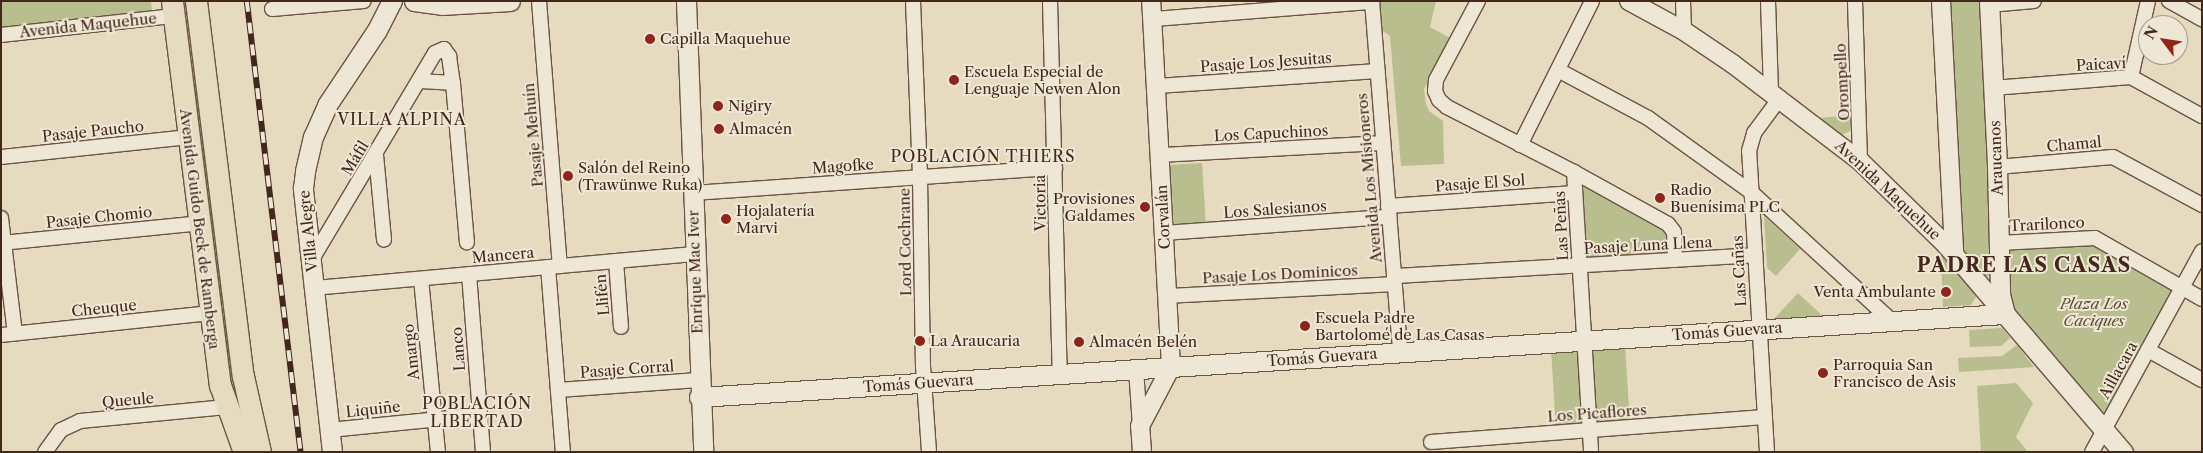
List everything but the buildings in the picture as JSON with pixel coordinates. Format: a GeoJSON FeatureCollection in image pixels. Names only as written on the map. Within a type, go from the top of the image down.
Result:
{"type":"FeatureCollection","features":[{"type":"Feature","properties":{"kind":"main road","name":"Villa Alegre"},"geometry":{"type":"LineString","coordinates":[[332,452],[303,188],[313,137],[327,105],[377,30],[392,1]]}},
{"type":"Feature","properties":{"kind":"main road"},"geometry":{"type":"LineString","coordinates":[[414,1],[442,5],[510,1]]}},
{"type":"Feature","properties":{"kind":"main road","name":"Enrique Mac Iver"},"geometry":{"type":"LineString","coordinates":[[686,1],[699,388],[703,452]]}},
{"type":"Feature","properties":{"kind":"main road","name":"Araucanos"},"geometry":{"type":"LineString","coordinates":[[1989,3],[1997,166],[2000,294],[2005,314]]}},
{"type":"Feature","properties":{"kind":"main road"},"geometry":{"type":"LineString","coordinates":[[173,8],[197,7]]}},
{"type":"Feature","properties":{"kind":"main road","name":"Avenida Guido Beck de Ramberga"},"geometry":{"type":"LineString","coordinates":[[197,7],[242,376],[260,452]]}},
{"type":"Feature","properties":{"kind":"main road","name":"Avenida Guido Beck de Ramberga"},"geometry":{"type":"LineString","coordinates":[[173,8],[220,385],[226,407],[236,426],[244,452]]}},
{"type":"Feature","properties":{"kind":"main road"},"geometry":{"type":"LineString","coordinates":[[211,313],[234,310]]}},
{"type":"Feature","properties":{"kind":"main road","name":"Tomás Guevara"},"geometry":{"type":"LineString","coordinates":[[699,388],[924,383],[2005,314]]}},
{"type":"Feature","properties":{"kind":"main road","name":"Avenida Maquehue"},"geometry":{"type":"LineString","coordinates":[[2005,314],[2123,452]]}},
{"type":"Feature","properties":{"kind":"street"},"geometry":{"type":"LineString","coordinates":[[272,9],[364,1]]}},
{"type":"Feature","properties":{"kind":"street","name":"Pasaje Mehuín"},"geometry":{"type":"LineString","coordinates":[[539,1],[554,267],[558,390],[563,452]]}},
{"type":"Feature","properties":{"kind":"street","name":"Lord Cochrane"},"geometry":{"type":"LineString","coordinates":[[913,1],[920,177],[924,383],[928,452]]}},
{"type":"Feature","properties":{"kind":"street","name":"Victoria"},"geometry":{"type":"LineString","coordinates":[[1050,1],[1060,374]]}},
{"type":"Feature","properties":{"kind":"street","name":"Corvalán"},"geometry":{"type":"LineString","coordinates":[[1152,1],[1171,367]]}},
{"type":"Feature","properties":{"kind":"street","name":"Las Peñas"},"geometry":{"type":"LineString","coordinates":[[1478,1],[1436,80],[1436,96],[1447,107],[1574,172],[1591,452]]}},
{"type":"Feature","properties":{"kind":"street"},"geometry":{"type":"LineString","coordinates":[[1520,145],[1592,1]]}},
{"type":"Feature","properties":{"kind":"street","name":"Avenida Maquehue"},"geometry":{"type":"LineString","coordinates":[[1629,1],[1684,31],[1775,94],[1860,161],[1954,253],[2005,314]]}},
{"type":"Feature","properties":{"kind":"street"},"geometry":{"type":"LineString","coordinates":[[1683,1],[1684,31]]}},
{"type":"Feature","properties":{"kind":"street"},"geometry":{"type":"LineString","coordinates":[[1768,1],[1775,94]]}},
{"type":"Feature","properties":{"kind":"street","name":"Orompello"},"geometry":{"type":"LineString","coordinates":[[1855,1],[1860,161]]}},
{"type":"Feature","properties":{"kind":"street"},"geometry":{"type":"LineString","coordinates":[[1941,1],[1954,253]]}},
{"type":"Feature","properties":{"kind":"street"},"geometry":{"type":"LineString","coordinates":[[1989,3],[2034,1]]}},
{"type":"Feature","properties":{"kind":"street"},"geometry":{"type":"LineString","coordinates":[[2131,77],[2148,1]]}},
{"type":"Feature","properties":{"kind":"street"},"geometry":{"type":"LineString","coordinates":[[2169,1],[2202,19]]}},
{"type":"Feature","properties":{"kind":"street"},"geometry":{"type":"LineString","coordinates":[[1154,19],[1372,2]]}},
{"type":"Feature","properties":{"kind":"street","name":"Avenida Los Misioneros"},"geometry":{"type":"LineString","coordinates":[[1372,2],[1400,352]]}},
{"type":"Feature","properties":{"kind":"street","name":"Avenida Maquehue"},"geometry":{"type":"LineString","coordinates":[[1,35],[173,8]]}},
{"type":"Feature","properties":{"kind":"street","name":"Máfil"},"geometry":{"type":"LineString","coordinates":[[311,261],[435,54],[444,49],[449,56],[453,83]]}},
{"type":"Feature","properties":{"kind":"street"},"geometry":{"type":"LineString","coordinates":[[1558,70],[1648,118],[1751,192],[1892,321]]}},
{"type":"Feature","properties":{"kind":"street","name":"Pasaje Los Jesuitas"},"geometry":{"type":"LineString","coordinates":[[1157,86],[1377,71]]}},
{"type":"Feature","properties":{"kind":"street","name":"Paicaví"},"geometry":{"type":"LineString","coordinates":[[1993,88],[2131,77],[2202,116]]}},
{"type":"Feature","properties":{"kind":"street"},"geometry":{"type":"LineString","coordinates":[[419,81],[453,83],[466,242]]}},
{"type":"Feature","properties":{"kind":"street","name":"Las Cañas"},"geometry":{"type":"LineString","coordinates":[[1767,452],[1758,329],[1750,141],[1775,94]]}},
{"type":"Feature","properties":{"kind":"street","name":"Pasaje Paucho"},"geometry":{"type":"LineString","coordinates":[[1,157],[188,137]]}},
{"type":"Feature","properties":{"kind":"street","name":"Los Capuchinos"},"geometry":{"type":"LineString","coordinates":[[1160,155],[1383,143]]}},
{"type":"Feature","properties":{"kind":"street"},"geometry":{"type":"LineString","coordinates":[[376,155],[384,240]]}},
{"type":"Feature","properties":{"kind":"street","name":"Chamal"},"geometry":{"type":"LineString","coordinates":[[1997,166],[2113,157],[2202,205]]}},
{"type":"Feature","properties":{"kind":"street","name":"Magofke"},"geometry":{"type":"LineString","coordinates":[[693,193],[1055,168]]}},
{"type":"Feature","properties":{"kind":"street"},"geometry":{"type":"LineString","coordinates":[[1574,172],[1668,224],[1674,232],[1675,260]]}},
{"type":"Feature","properties":{"kind":"street","name":"Pasaje El Sol"},"geometry":{"type":"LineString","coordinates":[[1388,211],[1575,193]]}},
{"type":"Feature","properties":{"kind":"street","name":"Los Salesianos"},"geometry":{"type":"LineString","coordinates":[[1164,233],[1388,211]]}},
{"type":"Feature","properties":{"kind":"street"},"geometry":{"type":"LineString","coordinates":[[1,218],[8,334]]}},
{"type":"Feature","properties":{"kind":"street","name":"Pasaje Chomio"},"geometry":{"type":"LineString","coordinates":[[3,243],[200,223]]}},
{"type":"Feature","properties":{"kind":"street","name":"Trarilonco"},"geometry":{"type":"LineString","coordinates":[[1999,243],[2095,238],[2202,299]]}},
{"type":"Feature","properties":{"kind":"street","name":"Aillacara"},"geometry":{"type":"LineString","coordinates":[[2092,452],[2202,251]]}},
{"type":"Feature","properties":{"kind":"street","name":"Mancera"},"geometry":{"type":"LineString","coordinates":[[314,288],[695,254]]}},
{"type":"Feature","properties":{"kind":"street","name":"Pasaje Luna Llena"},"geometry":{"type":"LineString","coordinates":[[1394,280],[1580,265],[1755,255]]}},
{"type":"Feature","properties":{"kind":"street","name":"Llifén"},"geometry":{"type":"LineString","coordinates":[[616,261],[622,327]]}},
{"type":"Feature","properties":{"kind":"street","name":"Lanco"},"geometry":{"type":"LineString","coordinates":[[469,274],[483,452]]}},
{"type":"Feature","properties":{"kind":"street","name":"Amargo"},"geometry":{"type":"LineString","coordinates":[[420,279],[438,452]]}},
{"type":"Feature","properties":{"kind":"street","name":"Pasaje Los Dominicos"},"geometry":{"type":"LineString","coordinates":[[1167,296],[1394,280]]}},
{"type":"Feature","properties":{"kind":"street","name":"Cheuque"},"geometry":{"type":"LineString","coordinates":[[8,334],[211,313]]}},
{"type":"Feature","properties":{"kind":"street"},"geometry":{"type":"LineString","coordinates":[[2148,350],[2202,380]]}},
{"type":"Feature","properties":{"kind":"street"},"geometry":{"type":"LineString","coordinates":[[1140,426],[1171,367]]}},
{"type":"Feature","properties":{"kind":"street"},"geometry":{"type":"LineString","coordinates":[[1136,369],[1142,452]]}},
{"type":"Feature","properties":{"kind":"street","name":"Pasaje Corral"},"geometry":{"type":"LineString","coordinates":[[558,390],[699,388]]}},
{"type":"Feature","properties":{"kind":"street","name":"Queule"},"geometry":{"type":"LineString","coordinates":[[45,452],[61,430],[80,421],[226,407]]}},
{"type":"Feature","properties":{"kind":"street","name":"Liquiñe"},"geometry":{"type":"LineString","coordinates":[[329,430],[480,415]]}},
{"type":"Feature","properties":{"kind":"street","name":"Los Picaflores"},"geometry":{"type":"LineString","coordinates":[[1431,442],[1453,446],[1589,430],[1764,417]]}},
{"type":"Feature","properties":{"kind":"green space"},"geometry":{"type":"Polygon","coordinates":[[[1,1],[151,1],[152,11],[1,29],[1,1]]]}},
{"type":"Feature","properties":{"kind":"green space"},"geometry":{"type":"Polygon","coordinates":[[[1376,1],[1436,1],[1430,27],[1452,39],[1424,89],[1429,111],[1443,121],[1444,164],[1401,166],[1390,36],[1377,27],[1376,1]]]}},
{"type":"Feature","properties":{"kind":"green space"},"geometry":{"type":"Polygon","coordinates":[[[1948,1],[1980,1],[1994,274],[1980,279],[1960,257],[1948,1]]]}},
{"type":"Feature","properties":{"kind":"green space"},"geometry":{"type":"Polygon","coordinates":[[[184,30],[187,30],[195,87],[202,109],[223,305],[220,304],[184,30]]]}},
{"type":"Feature","properties":{"kind":"green space"},"geometry":{"type":"Polygon","coordinates":[[[1850,115],[1852,130],[1842,135],[1820,118],[1850,115]]]}},
{"type":"Feature","properties":{"kind":"green space"},"geometry":{"type":"Polygon","coordinates":[[[1202,163],[1206,226],[1174,228],[1170,165],[1202,163]]]}},
{"type":"Feature","properties":{"kind":"green space"},"geometry":{"type":"Polygon","coordinates":[[[1583,185],[1669,230],[1671,255],[1587,261],[1583,185]]]}},
{"type":"Feature","properties":{"kind":"green space"},"geometry":{"type":"Polygon","coordinates":[[[1764,216],[1800,249],[1776,276],[1767,268],[1764,216]]]}},
{"type":"Feature","properties":{"kind":"green space","name":"Plaza Los Caciques"},"geometry":{"type":"Polygon","coordinates":[[[2093,245],[2173,289],[2104,415],[2049,349],[2010,307],[2005,249],[2093,245]]]}},
{"type":"Feature","properties":{"kind":"green space"},"geometry":{"type":"Polygon","coordinates":[[[1941,254],[1976,288],[1978,294],[1971,305],[1943,307],[1941,254]]]}},
{"type":"Feature","properties":{"kind":"green space"},"geometry":{"type":"Polygon","coordinates":[[[1798,293],[1825,318],[1772,321],[1798,293]]]}},
{"type":"Feature","properties":{"kind":"green space"},"geometry":{"type":"Polygon","coordinates":[[[222,318],[226,318],[249,434],[233,405],[222,318]]]}},
{"type":"Feature","properties":{"kind":"green space"},"geometry":{"type":"Polygon","coordinates":[[[2002,328],[2010,338],[2001,346],[1970,347],[1969,330],[2002,328]]]}},
{"type":"Feature","properties":{"kind":"green space"},"geometry":{"type":"Polygon","coordinates":[[[1625,345],[1630,424],[1594,426],[1589,347],[1625,345]]]}},
{"type":"Feature","properties":{"kind":"green space"},"geometry":{"type":"Polygon","coordinates":[[[2017,345],[2034,367],[1959,372],[1958,358],[2002,356],[2017,345]]]}},
{"type":"Feature","properties":{"kind":"green space"},"geometry":{"type":"Polygon","coordinates":[[[1582,347],[1588,427],[1556,430],[1551,349],[1582,347]]]}},
{"type":"Feature","properties":{"kind":"green space"},"geometry":{"type":"Polygon","coordinates":[[[2016,383],[2033,403],[2016,437],[2028,452],[1981,452],[1977,386],[2016,383]]]}},
{"type":"Feature","properties":{"kind":"railway"},"geometry":{"type":"LineString","coordinates":[[247,1],[301,452]]}},
{"type":"Feature","properties":{"kind":"place","name":"Capilla Maquehue"},"geometry":{"type":"Point","coordinates":[650,39]}},
{"type":"Feature","properties":{"kind":"place","name":"Escuela Especial de Lenguaje Newen Alon"},"geometry":{"type":"Point","coordinates":[954,80]}},
{"type":"Feature","properties":{"kind":"place","name":"Nigiry"},"geometry":{"type":"Point","coordinates":[718,106]}},
{"type":"Feature","properties":{"kind":"place","name":"Almacén"},"geometry":{"type":"Point","coordinates":[719,129]}},
{"type":"Feature","properties":{"kind":"place","name":"Salón del Reino (Trawünwe Ruka)"},"geometry":{"type":"Point","coordinates":[568,176]}},
{"type":"Feature","properties":{"kind":"place","name":"Radio Buenísima PLC"},"geometry":{"type":"Point","coordinates":[1660,198]}},
{"type":"Feature","properties":{"kind":"place","name":"Provisiones Galdames"},"geometry":{"type":"Point","coordinates":[1145,207]}},
{"type":"Feature","properties":{"kind":"place","name":"Hojalatería Marvi"},"geometry":{"type":"Point","coordinates":[726,219]}},
{"type":"Feature","properties":{"kind":"place","name":"Venta Ambulante"},"geometry":{"type":"Point","coordinates":[1946,292]}},
{"type":"Feature","properties":{"kind":"place","name":"Escuela Padre Bartolomé de Las Casas"},"geometry":{"type":"Point","coordinates":[1305,326]}},
{"type":"Feature","properties":{"kind":"place","name":"La Araucaria"},"geometry":{"type":"Point","coordinates":[920,341]}},
{"type":"Feature","properties":{"kind":"place","name":"Almacén Belén"},"geometry":{"type":"Point","coordinates":[1079,342]}},
{"type":"Feature","properties":{"kind":"place","name":"Parroquia San Francisco de Asis"},"geometry":{"type":"Point","coordinates":[1823,373]}},
{"type":"Feature","properties":{"kind":"district","name":"VILLA ALPINA"},"geometry":{"type":"Point","coordinates":[402,119]}},
{"type":"Feature","properties":{"kind":"district","name":"POBLACIÓN THIERS"},"geometry":{"type":"Point","coordinates":[983,156]}},
{"type":"Feature","properties":{"kind":"district","name":"PADRE LAS CASAS"},"geometry":{"type":"Point","coordinates":[2024,265]}},
{"type":"Feature","properties":{"kind":"district","name":"POBLACIÓN LIBERTAD"},"geometry":{"type":"Point","coordinates":[477,412]}}]}
